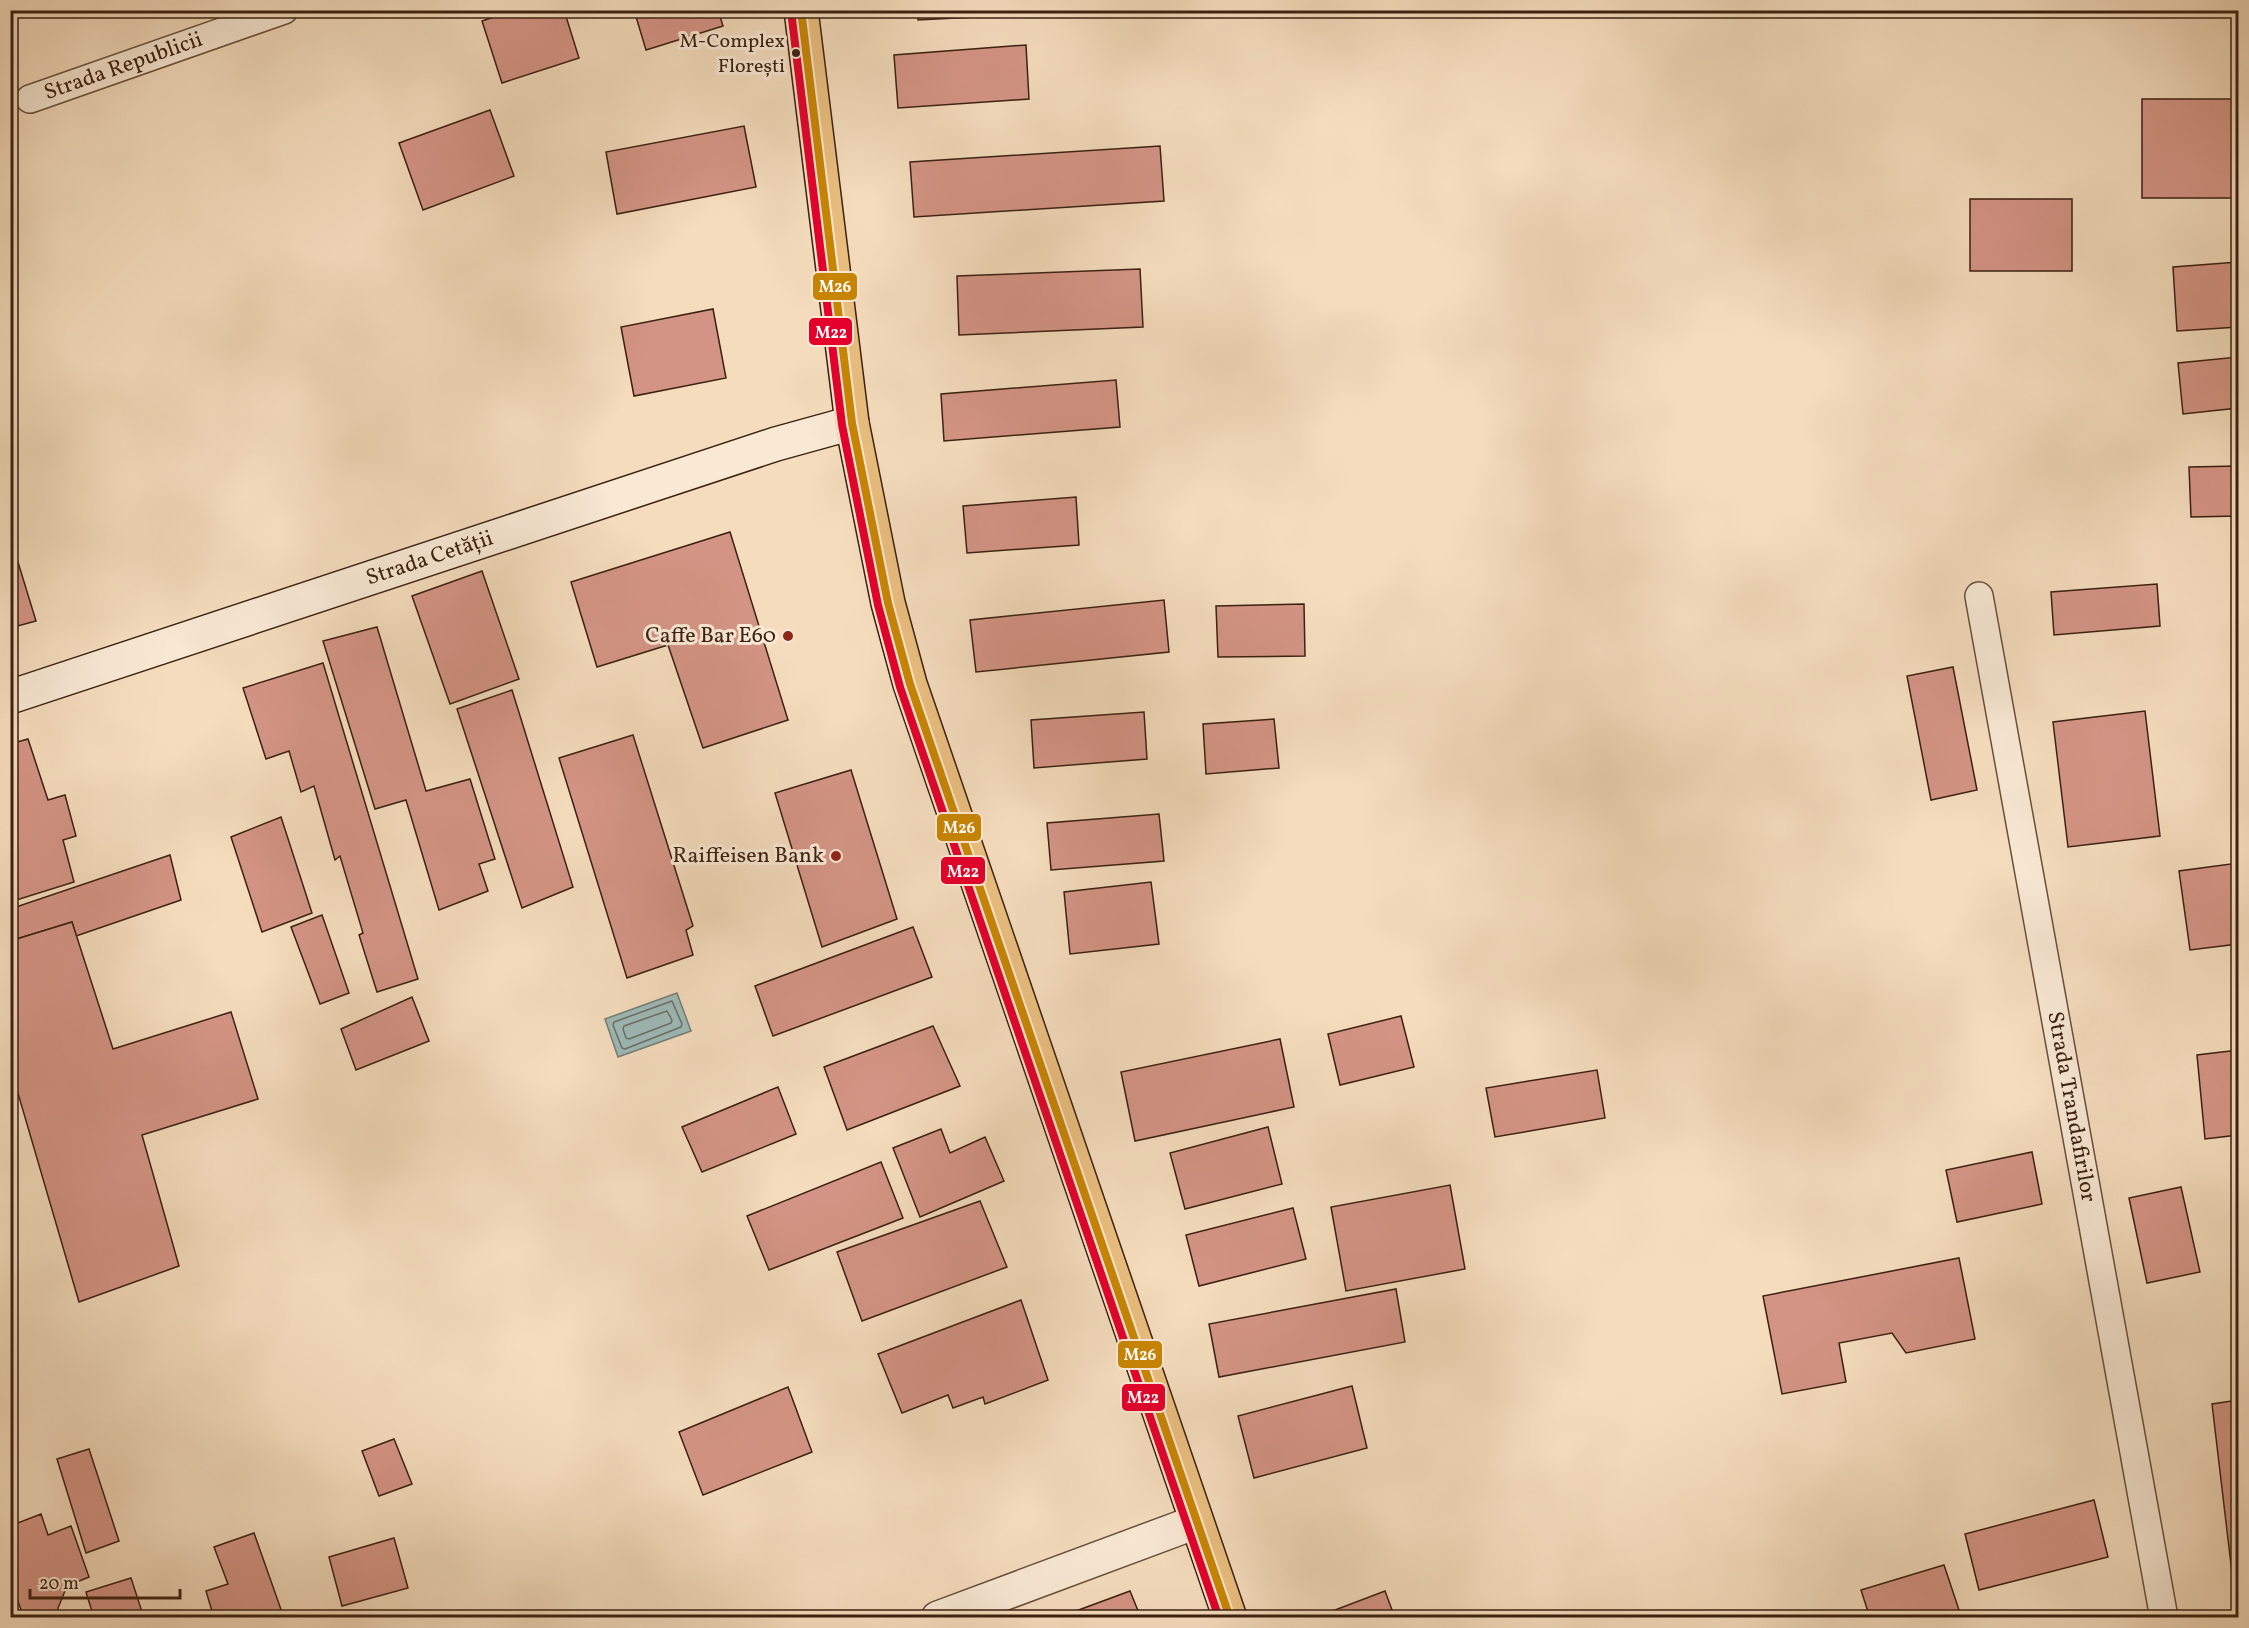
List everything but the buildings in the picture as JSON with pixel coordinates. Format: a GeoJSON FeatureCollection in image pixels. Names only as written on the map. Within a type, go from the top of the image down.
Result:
{"type":"FeatureCollection","features":[{"type":"Feature","properties":{"kind":"main road"},"geometry":{"type":"LineString","coordinates":[[801,10],[852,423],[888,603],[910,684],[1230,1617]]}},
{"type":"Feature","properties":{"kind":"main road","name":"Strada Cetății"},"geometry":{"type":"LineString","coordinates":[[10,696],[765,448],[852,423]]}},
{"type":"Feature","properties":{"kind":"main road"},"geometry":{"type":"LineString","coordinates":[[938,1617],[1196,1522]]}},
{"type":"Feature","properties":{"kind":"lane","name":"Strada Republicii"},"geometry":{"type":"LineString","coordinates":[[30,99],[285,10]]}},
{"type":"Feature","properties":{"kind":"lane","name":"Strada Trandafirilor"},"geometry":{"type":"LineString","coordinates":[[1979,596],[2164,1617]]}},
{"type":"Feature","properties":{"kind":"water"},"geometry":{"type":"Polygon","coordinates":[[[677,993],[691,1031],[618,1057],[605,1019],[677,993]]]}},
{"type":"Feature","properties":{"kind":"transit line","name":"M26"},"geometry":{"type":"LineString","coordinates":[[801,10],[852,423],[888,603],[910,684],[1230,1618]]}},
{"type":"Feature","properties":{"kind":"transit line","name":"M22"},"geometry":{"type":"LineString","coordinates":[[791,11],[842,425],[878,605],[900,687],[1219,1618]]}},
{"type":"Feature","properties":{"kind":"place","name":"M-Complex Florești"},"geometry":{"type":"Point","coordinates":[796,53]}},
{"type":"Feature","properties":{"kind":"place","name":"Caffe Bar E60"},"geometry":{"type":"Point","coordinates":[788,636]}},
{"type":"Feature","properties":{"kind":"place","name":"Raiffeisen Bank"},"geometry":{"type":"Point","coordinates":[836,856]}}]}
